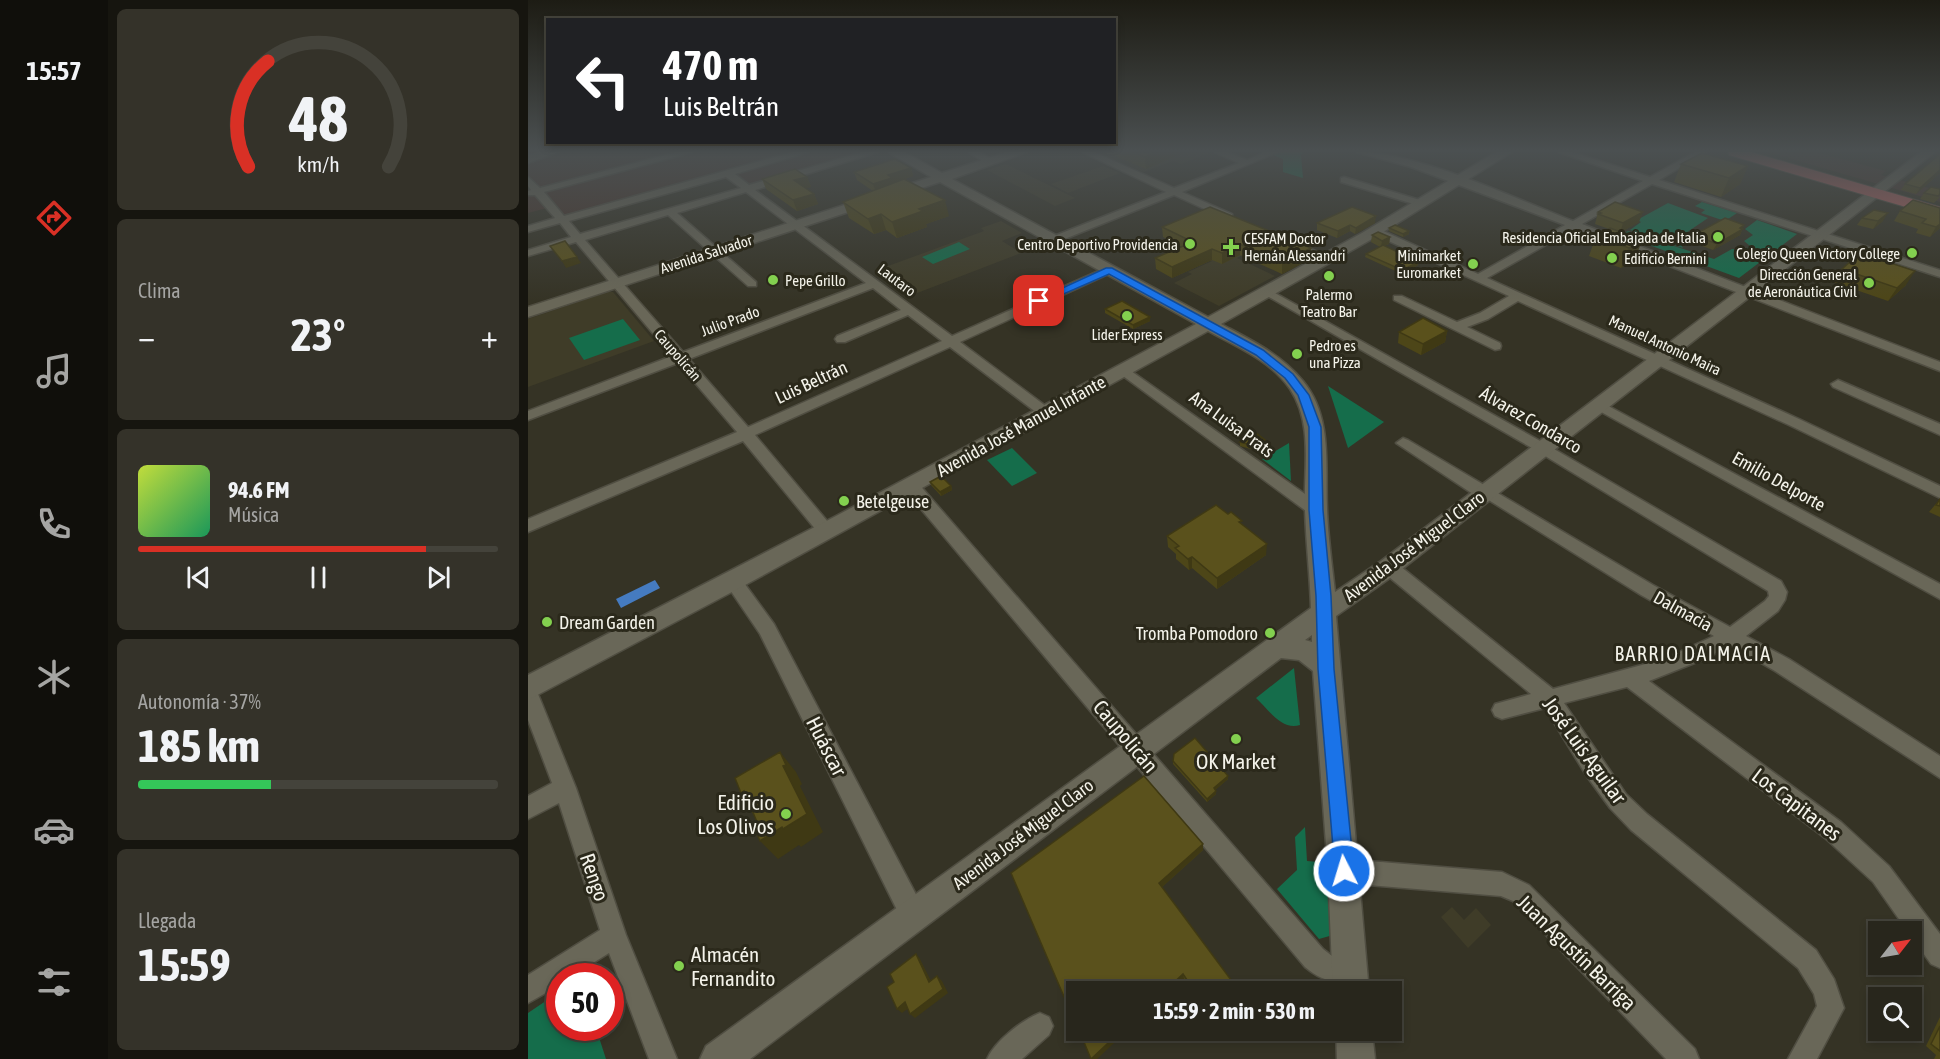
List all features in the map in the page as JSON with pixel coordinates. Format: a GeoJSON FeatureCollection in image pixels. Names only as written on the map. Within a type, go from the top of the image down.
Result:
{"type":"FeatureCollection","features":[{"type":"Feature","properties":{"kind":"main road"},"geometry":{"type":"LineString","coordinates":[[1909,201],[1940,212]]}},
{"type":"Feature","properties":{"kind":"main road"},"geometry":{"type":"LineString","coordinates":[[1918,201],[1940,207]]}},
{"type":"Feature","properties":{"kind":"street","name":"Caupolicán"},"geometry":{"type":"LineString","coordinates":[[542,201],[562,220],[617,283],[827,532]]}},
{"type":"Feature","properties":{"kind":"street"},"geometry":{"type":"LineString","coordinates":[[528,229],[629,201]]}},
{"type":"Feature","properties":{"kind":"street"},"geometry":{"type":"LineString","coordinates":[[528,253],[706,201]]}},
{"type":"Feature","properties":{"kind":"street","name":"Lautaro"},"geometry":{"type":"LineString","coordinates":[[765,201],[1046,413]]}},
{"type":"Feature","properties":{"kind":"street","name":"Avenida Salvador"},"geometry":{"type":"LineString","coordinates":[[528,312],[870,201]]}},
{"type":"Feature","properties":{"kind":"street"},"geometry":{"type":"LineString","coordinates":[[983,201],[1270,360],[1289,376],[1304,395],[1315,427],[1316,510],[1326,669],[1344,871],[1350,980]]}},
{"type":"Feature","properties":{"kind":"street"},"geometry":{"type":"LineString","coordinates":[[1053,240],[1150,201]]}},
{"type":"Feature","properties":{"kind":"street"},"geometry":{"type":"LineString","coordinates":[[1195,201],[1239,221]]}},
{"type":"Feature","properties":{"kind":"street"},"geometry":{"type":"LineString","coordinates":[[1415,201],[1420,203]]}},
{"type":"Feature","properties":{"kind":"street","name":"Avenida José Manuel Infante"},"geometry":{"type":"LineString","coordinates":[[528,688],[827,532],[1046,413],[1375,231],[1423,201]]}},
{"type":"Feature","properties":{"kind":"street"},"geometry":{"type":"LineString","coordinates":[[1513,201],[1940,367]]}},
{"type":"Feature","properties":{"kind":"street"},"geometry":{"type":"LineString","coordinates":[[1479,278],[1615,201]]}},
{"type":"Feature","properties":{"kind":"street"},"geometry":{"type":"LineString","coordinates":[[1715,201],[1940,274]]}},
{"type":"Feature","properties":{"kind":"street","name":"Avenida José Miguel Claro"},"geometry":{"type":"LineString","coordinates":[[719,1059],[1324,612],[1389,567],[1865,201]]}},
{"type":"Feature","properties":{"kind":"street"},"geometry":{"type":"LineString","coordinates":[[670,212],[752,284]]}},
{"type":"Feature","properties":{"kind":"street","name":"Manuel Antonio Maira"},"geometry":{"type":"LineString","coordinates":[[1375,231],[1818,433],[1940,493]]}},
{"type":"Feature","properties":{"kind":"street"},"geometry":{"type":"LineString","coordinates":[[1279,238],[1325,259]]}},
{"type":"Feature","properties":{"kind":"street","name":"Luis Beltrán"},"geometry":{"type":"LineString","coordinates":[[528,526],[746,434],[1109,270]]}},
{"type":"Feature","properties":{"kind":"street","name":"Julio Prado"},"geometry":{"type":"LineString","coordinates":[[528,416],[876,284]]}},
{"type":"Feature","properties":{"kind":"street","name":"Álvarez Condarco"},"geometry":{"type":"LineString","coordinates":[[1266,291],[1543,449],[1774,586],[1779,592],[1776,602],[1731,637]]}},
{"type":"Feature","properties":{"kind":"street"},"geometry":{"type":"LineString","coordinates":[[1456,327],[1484,316],[1518,296]]}},
{"type":"Feature","properties":{"kind":"street"},"geometry":{"type":"LineString","coordinates":[[1398,298],[1495,346]]}},
{"type":"Feature","properties":{"kind":"street"},"geometry":{"type":"LineString","coordinates":[[841,339],[911,310]]}},
{"type":"Feature","properties":{"kind":"street","name":"Ana Luisa Prats"},"geometry":{"type":"LineString","coordinates":[[1124,370],[1316,510]]}},
{"type":"Feature","properties":{"kind":"street"},"geometry":{"type":"LineString","coordinates":[[1838,384],[1940,430]]}},
{"type":"Feature","properties":{"kind":"street","name":"Emilio Delporte"},"geometry":{"type":"LineString","coordinates":[[1599,405],[1940,592]]}},
{"type":"Feature","properties":{"kind":"street","name":"Dalmacia"},"geometry":{"type":"LineString","coordinates":[[1402,443],[1657,596],[1808,681],[1940,768]]}},
{"type":"Feature","properties":{"kind":"street","name":"Caupolicán"},"geometry":{"type":"LineString","coordinates":[[911,486],[1138,749],[1314,958],[1328,969],[1350,980]]}},
{"type":"Feature","properties":{"kind":"street","name":"José Luis Aguilar"},"geometry":{"type":"LineString","coordinates":[[1389,567],[1549,697],[1594,768],[1618,801],[1639,822],[1807,959],[1826,988],[1831,1008],[1802,1059]]}},
{"type":"Feature","properties":{"kind":"street","name":"Huáscar"},"geometry":{"type":"LineString","coordinates":[[733,581],[767,629],[913,915]]}},
{"type":"Feature","properties":{"kind":"street"},"geometry":{"type":"LineString","coordinates":[[1502,710],[1630,678],[1699,655],[1731,637]]}},
{"type":"Feature","properties":{"kind":"street"},"geometry":{"type":"LineString","coordinates":[[1275,648],[1293,647],[1305,650],[1317,657],[1326,669]]}},
{"type":"Feature","properties":{"kind":"street","name":"Los Capitanes"},"geometry":{"type":"LineString","coordinates":[[1630,678],[1833,830],[1864,857],[1892,888],[1940,955]]}},
{"type":"Feature","properties":{"kind":"street","name":"Rengo"},"geometry":{"type":"LineString","coordinates":[[528,694],[565,788],[614,936],[663,1059]]}},
{"type":"Feature","properties":{"kind":"street"},"geometry":{"type":"LineString","coordinates":[[528,808],[565,788]]}},
{"type":"Feature","properties":{"kind":"street","name":"Juan Agustín Barriga"},"geometry":{"type":"LineString","coordinates":[[1344,871],[1479,881],[1502,884],[1521,894],[1538,908],[1685,1059]]}},
{"type":"Feature","properties":{"kind":"street"},"geometry":{"type":"LineString","coordinates":[[528,990],[614,936]]}},
{"type":"Feature","properties":{"kind":"street"},"geometry":{"type":"LineString","coordinates":[[1001,1059],[1040,1026]]}},
{"type":"Feature","properties":{"kind":"street"},"geometry":{"type":"LineString","coordinates":[[1355,1041],[1356,1059]]}},
{"type":"Feature","properties":{"kind":"shaded area"},"geometry":{"type":"Polygon","coordinates":[[[528,201],[632,201],[562,220],[551,207],[528,213],[528,201]]]}},
{"type":"Feature","properties":{"kind":"shaded area"},"geometry":{"type":"Polygon","coordinates":[[[1046,201],[1066,201],[1055,206],[1046,201]]]}},
{"type":"Feature","properties":{"kind":"shaded area"},"geometry":{"type":"Polygon","coordinates":[[[1001,221],[1022,233],[1002,241],[1021,253],[912,295],[877,270],[984,231],[981,228],[1001,221]]]}},
{"type":"Feature","properties":{"kind":"shaded area"},"geometry":{"type":"Polygon","coordinates":[[[1269,241],[1237,258],[1275,276],[1219,306],[1174,283],[1192,274],[1188,272],[1212,261],[1194,251],[1269,241]]]}},
{"type":"Feature","properties":{"kind":"shaded area"},"geometry":{"type":"Polygon","coordinates":[[[607,292],[613,292],[654,341],[528,387],[528,319],[607,292]]]}},
{"type":"Feature","properties":{"kind":"shaded area"},"geometry":{"type":"Polygon","coordinates":[[[1452,907],[1464,920],[1476,908],[1491,925],[1468,948],[1441,917],[1452,907]]]}},
{"type":"Feature","properties":{"kind":"green space"},"geometry":{"type":"Polygon","coordinates":[[[1702,202],[1737,213],[1725,221],[1701,213],[1705,210],[1695,206],[1702,202]]]}},
{"type":"Feature","properties":{"kind":"green space"},"geometry":{"type":"Polygon","coordinates":[[[1668,203],[1708,218],[1677,239],[1683,248],[1630,230],[1641,222],[1637,220],[1668,203]]]}},
{"type":"Feature","properties":{"kind":"green space"},"geometry":{"type":"Polygon","coordinates":[[[1757,220],[1797,234],[1739,278],[1622,235],[1628,231],[1714,259],[1732,249],[1745,250],[1750,246],[1744,241],[1753,235],[1745,229],[1757,220]]]}},
{"type":"Feature","properties":{"kind":"green space"},"geometry":{"type":"Polygon","coordinates":[[[959,242],[970,249],[933,264],[922,257],[959,242]]]}},
{"type":"Feature","properties":{"kind":"green space"},"geometry":{"type":"Polygon","coordinates":[[[623,319],[640,340],[584,360],[569,338],[623,319]]]}},
{"type":"Feature","properties":{"kind":"green space"},"geometry":{"type":"Polygon","coordinates":[[[1328,386],[1384,422],[1348,448],[1328,386]]]}},
{"type":"Feature","properties":{"kind":"green space"},"geometry":{"type":"Polygon","coordinates":[[[1289,443],[1291,481],[1262,459],[1289,443]]]}},
{"type":"Feature","properties":{"kind":"green space"},"geometry":{"type":"Polygon","coordinates":[[[1012,448],[1037,473],[1012,486],[987,460],[1012,448]]]}},
{"type":"Feature","properties":{"kind":"green space"},"geometry":{"type":"Polygon","coordinates":[[[1294,668],[1300,725],[1293,726],[1281,722],[1256,698],[1294,668]]]}},
{"type":"Feature","properties":{"kind":"green space"},"geometry":{"type":"Polygon","coordinates":[[[1305,827],[1307,861],[1331,863],[1333,935],[1319,939],[1277,889],[1297,870],[1295,837],[1305,827]]]}},
{"type":"Feature","properties":{"kind":"green space"},"geometry":{"type":"Polygon","coordinates":[[[546,1001],[546,1041],[600,1041],[606,1059],[528,1059],[528,1013],[546,1001]]]}},
{"type":"Feature","properties":{"kind":"water"},"geometry":{"type":"Polygon","coordinates":[[[655,580],[660,588],[621,608],[616,599],[655,580]]]}},
{"type":"Feature","properties":{"kind":"building"},"geometry":{"type":"Polygon","coordinates":[[[941,201],[919,209],[923,211],[892,222],[881,214],[868,219],[843,202],[941,201]]]}},
{"type":"Feature","properties":{"kind":"building"},"geometry":{"type":"Polygon","coordinates":[[[1911,201],[1940,208],[1940,224],[1936,227],[1922,223],[1926,219],[1900,211],[1911,201]]]}},
{"type":"Feature","properties":{"kind":"building"},"geometry":{"type":"Polygon","coordinates":[[[1615,202],[1643,212],[1623,223],[1598,214],[1615,202]]]}},
{"type":"Feature","properties":{"kind":"building"},"geometry":{"type":"Polygon","coordinates":[[[1210,207],[1311,248],[1282,263],[1240,244],[1222,253],[1212,249],[1172,267],[1155,258],[1193,242],[1162,227],[1210,207]]]}},
{"type":"Feature","properties":{"kind":"building"},"geometry":{"type":"Polygon","coordinates":[[[1352,207],[1376,216],[1356,228],[1350,225],[1338,231],[1317,223],[1352,207]]]}},
{"type":"Feature","properties":{"kind":"building"},"geometry":{"type":"Polygon","coordinates":[[[1874,210],[1888,213],[1878,221],[1862,218],[1874,210]]]}},
{"type":"Feature","properties":{"kind":"building"},"geometry":{"type":"Polygon","coordinates":[[[1725,218],[1744,225],[1740,228],[1743,229],[1717,244],[1697,236],[1702,233],[1699,232],[1725,218]]]}},
{"type":"Feature","properties":{"kind":"building"},"geometry":{"type":"Polygon","coordinates":[[[1395,225],[1409,231],[1403,234],[1389,228],[1395,225]]]}},
{"type":"Feature","properties":{"kind":"building"},"geometry":{"type":"Polygon","coordinates":[[[1610,228],[1642,240],[1629,248],[1596,236],[1610,228]]]}},
{"type":"Feature","properties":{"kind":"building"},"geometry":{"type":"Polygon","coordinates":[[[1378,232],[1390,237],[1382,241],[1372,235],[1378,232]]]}},
{"type":"Feature","properties":{"kind":"building"},"geometry":{"type":"Polygon","coordinates":[[[565,241],[577,257],[562,261],[550,246],[565,241]]]}},
{"type":"Feature","properties":{"kind":"building"},"geometry":{"type":"Polygon","coordinates":[[[1383,245],[1419,262],[1402,270],[1366,254],[1383,245]]]}},
{"type":"Feature","properties":{"kind":"building"},"geometry":{"type":"Polygon","coordinates":[[[1860,253],[1915,271],[1897,288],[1842,269],[1860,253]]]}},
{"type":"Feature","properties":{"kind":"building","name":"Lider Express"},"geometry":{"type":"Polygon","coordinates":[[[1122,301],[1150,317],[1133,325],[1105,309],[1122,301]]]}},
{"type":"Feature","properties":{"kind":"building"},"geometry":{"type":"Polygon","coordinates":[[[1423,318],[1447,331],[1423,344],[1399,332],[1423,318]]]}},
{"type":"Feature","properties":{"kind":"building"},"geometry":{"type":"Polygon","coordinates":[[[1256,433],[1265,440],[1254,446],[1240,442],[1256,433]]]}},
{"type":"Feature","properties":{"kind":"building"},"geometry":{"type":"Polygon","coordinates":[[[941,476],[951,486],[940,492],[930,482],[941,476]]]}},
{"type":"Feature","properties":{"kind":"building"},"geometry":{"type":"Polygon","coordinates":[[[1216,505],[1228,514],[1231,512],[1242,521],[1239,522],[1267,544],[1217,578],[1192,557],[1188,559],[1175,548],[1179,546],[1167,536],[1216,505]]]}},
{"type":"Feature","properties":{"kind":"building"},"geometry":{"type":"Polygon","coordinates":[[[1195,738],[1228,776],[1214,788],[1216,791],[1207,799],[1173,761],[1174,754],[1195,738]]]}},
{"type":"Feature","properties":{"kind":"building"},"geometry":{"type":"Polygon","coordinates":[[[780,752],[786,765],[783,766],[807,814],[760,841],[753,825],[757,822],[744,791],[741,793],[735,778],[780,752]]]}},
{"type":"Feature","properties":{"kind":"building"},"geometry":{"type":"Polygon","coordinates":[[[1144,776],[1203,844],[1159,883],[1232,981],[1188,981],[1183,974],[1176,981],[1066,981],[1066,1001],[1011,873],[1144,776]]]}},
{"type":"Feature","properties":{"kind":"building"},"geometry":{"type":"Polygon","coordinates":[[[916,954],[929,982],[937,976],[943,989],[910,1014],[905,1002],[897,1009],[887,987],[894,982],[890,974],[916,954]]]}},
{"type":"Feature","properties":{"kind":"building"},"geometry":{"type":"Polygon","coordinates":[[[1940,1026],[1940,1051],[1931,1044],[1940,1026]]]}},
{"type":"Feature","properties":{"kind":"building"},"geometry":{"type":"Polygon","coordinates":[[[1084,1041],[1110,1041],[1091,1059],[1084,1041]]]}},
{"type":"Feature","properties":{"kind":"place","name":"Residencia Oficial Embajada de Italia"},"geometry":{"type":"Point","coordinates":[1718,237]}},
{"type":"Feature","properties":{"kind":"place","name":"Centro Deportivo Providencia"},"geometry":{"type":"Point","coordinates":[1190,244]}},
{"type":"Feature","properties":{"kind":"place","name":"CESFAM Doctor Hernán Alessandri"},"geometry":{"type":"Point","coordinates":[1231,247]}},
{"type":"Feature","properties":{"kind":"place","name":"Colegio Queen Victory College"},"geometry":{"type":"Point","coordinates":[1912,253]}},
{"type":"Feature","properties":{"kind":"place","name":"Edificio Bernini"},"geometry":{"type":"Point","coordinates":[1612,258]}},
{"type":"Feature","properties":{"kind":"place","name":"Minimarket Euromarket"},"geometry":{"type":"Point","coordinates":[1473,264]}},
{"type":"Feature","properties":{"kind":"place","name":"Palermo Teatro Bar"},"geometry":{"type":"Point","coordinates":[1329,276]}},
{"type":"Feature","properties":{"kind":"place","name":"Pepe Grillo"},"geometry":{"type":"Point","coordinates":[773,280]}},
{"type":"Feature","properties":{"kind":"place","name":"Dirección General de Aeronáutica Civil"},"geometry":{"type":"Point","coordinates":[1869,283]}},
{"type":"Feature","properties":{"kind":"place","name":"Lider Express"},"geometry":{"type":"Point","coordinates":[1127,316]}},
{"type":"Feature","properties":{"kind":"place","name":"Pedro es una Pizza"},"geometry":{"type":"Point","coordinates":[1297,354]}},
{"type":"Feature","properties":{"kind":"place","name":"Betelgeuse"},"geometry":{"type":"Point","coordinates":[844,501]}},
{"type":"Feature","properties":{"kind":"place","name":"Dream Garden"},"geometry":{"type":"Point","coordinates":[547,622]}},
{"type":"Feature","properties":{"kind":"place","name":"Tromba Pomodoro"},"geometry":{"type":"Point","coordinates":[1270,633]}},
{"type":"Feature","properties":{"kind":"place","name":"OK Market"},"geometry":{"type":"Point","coordinates":[1236,739]}},
{"type":"Feature","properties":{"kind":"place","name":"Edificio Los Olivos"},"geometry":{"type":"Point","coordinates":[786,814]}},
{"type":"Feature","properties":{"kind":"place","name":"Almacén Fernandito"},"geometry":{"type":"Point","coordinates":[679,966]}},
{"type":"Feature","properties":{"kind":"district","name":"BARRIO DALMACIA"},"geometry":{"type":"Point","coordinates":[1693,653]}},
{"type":"Feature","properties":{"kind":"route"},"geometry":{"type":"LineString","coordinates":[[1039,301],[1109,270],[1260,352],[1289,376],[1304,395],[1315,427],[1316,510],[1326,669],[1344,871]]}}]}
